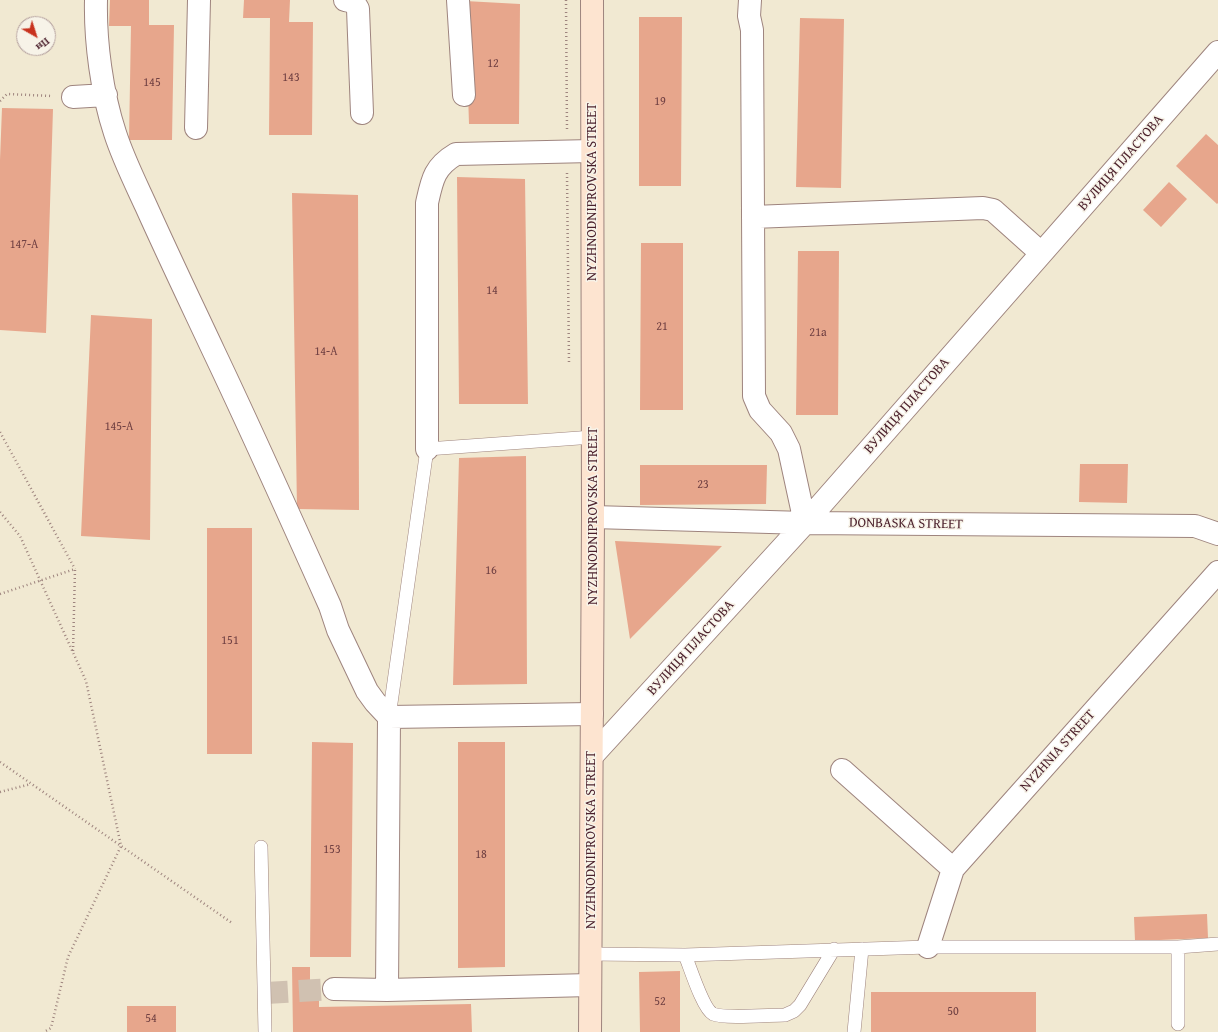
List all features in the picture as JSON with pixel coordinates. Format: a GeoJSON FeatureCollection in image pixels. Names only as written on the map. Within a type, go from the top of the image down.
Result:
{"type":"FeatureCollection","features":[{"type":"Feature","properties":{"kind":"street"},"geometry":{"type":"LineString","coordinates":[[96,0],[96,24],[106,95],[115,133],[129,168],[252,431],[330,606],[338,630],[367,691],[389,717],[387,990]]}},
{"type":"Feature","properties":{"kind":"street"},"geometry":{"type":"LineString","coordinates":[[196,128],[199,0]]}},
{"type":"Feature","properties":{"kind":"street"},"geometry":{"type":"LineString","coordinates":[[345,0],[351,0],[356,4],[358,9],[362,113]]}},
{"type":"Feature","properties":{"kind":"street"},"geometry":{"type":"LineString","coordinates":[[458,0],[464,95]]}},
{"type":"Feature","properties":{"kind":"street","name":"NYZHNODNIPROVSKA STREET"},"geometry":{"type":"LineString","coordinates":[[590,1032],[593,517],[592,0]]}},
{"type":"Feature","properties":{"kind":"street"},"geometry":{"type":"LineString","coordinates":[[750,0],[749,16],[752,30],[754,396],[760,410],[780,433],[789,448],[805,523]]}},
{"type":"Feature","properties":{"kind":"street","name":"ВУЛИЦЯ ПЛАСТОВА"},"geometry":{"type":"LineString","coordinates":[[592,756],[805,523],[1218,52]]}},
{"type":"Feature","properties":{"kind":"street"},"geometry":{"type":"LineString","coordinates":[[73,97],[106,95]]}},
{"type":"Feature","properties":{"kind":"street"},"geometry":{"type":"LineString","coordinates":[[427,449],[427,203],[432,181],[440,167],[456,154],[592,151]]}},
{"type":"Feature","properties":{"kind":"street"},"geometry":{"type":"LineString","coordinates":[[753,217],[983,208],[993,210],[1042,253]]}},
{"type":"Feature","properties":{"kind":"street","name":"DONBASKA STREET"},"geometry":{"type":"LineString","coordinates":[[593,517],[805,523],[1195,526],[1218,534]]}},
{"type":"Feature","properties":{"kind":"street","name":"NYZHNIA STREET"},"geometry":{"type":"LineString","coordinates":[[928,947],[953,869],[1218,572]]}},
{"type":"Feature","properties":{"kind":"street"},"geometry":{"type":"LineString","coordinates":[[389,717],[592,714]]}},
{"type":"Feature","properties":{"kind":"street"},"geometry":{"type":"LineString","coordinates":[[842,770],[953,869]]}},
{"type":"Feature","properties":{"kind":"street"},"geometry":{"type":"LineString","coordinates":[[334,989],[387,990],[590,985]]}},
{"type":"Feature","properties":{"kind":"lane"},"geometry":{"type":"LineString","coordinates":[[389,717],[427,449],[593,437]]}},
{"type":"Feature","properties":{"kind":"lane"},"geometry":{"type":"LineString","coordinates":[[261,847],[265,1032]]}},
{"type":"Feature","properties":{"kind":"lane"},"geometry":{"type":"LineString","coordinates":[[590,954],[685,955],[928,947],[1178,947],[1218,944]]}},
{"type":"Feature","properties":{"kind":"lane"},"geometry":{"type":"LineString","coordinates":[[1178,947],[1178,1024]]}},
{"type":"Feature","properties":{"kind":"lane"},"geometry":{"type":"LineString","coordinates":[[685,955],[705,1005],[712,1014],[723,1016],[785,1015],[794,1011],[800,1005],[834,949]]}},
{"type":"Feature","properties":{"kind":"lane"},"geometry":{"type":"LineString","coordinates":[[854,1032],[862,949]]}},
{"type":"Feature","properties":{"kind":"path"},"geometry":{"type":"LineString","coordinates":[[0,101],[7,94],[73,97]]}},
{"type":"Feature","properties":{"kind":"path"},"geometry":{"type":"LineString","coordinates":[[0,432],[75,569],[73,652]]}},
{"type":"Feature","properties":{"kind":"path"},"geometry":{"type":"LineString","coordinates":[[0,512],[20,536],[86,681],[122,846],[68,957],[51,1028],[44,1032]]}},
{"type":"Feature","properties":{"kind":"path"},"geometry":{"type":"LineString","coordinates":[[0,594],[75,569]]}},
{"type":"Feature","properties":{"kind":"path"},"geometry":{"type":"LineString","coordinates":[[0,762],[232,923]]}},
{"type":"Feature","properties":{"kind":"path"},"geometry":{"type":"LineString","coordinates":[[0,792],[31,784]]}},
{"type":"Feature","properties":{"kind":"building"},"geometry":{"type":"Polygon","coordinates":[[[110,0],[149,0],[149,25],[174,25],[172,140],[129,140],[131,26],[109,26],[110,0]]]}},
{"type":"Feature","properties":{"kind":"building"},"geometry":{"type":"Polygon","coordinates":[[[244,0],[290,0],[289,22],[313,22],[312,135],[269,135],[270,18],[243,18],[244,0]]]}},
{"type":"Feature","properties":{"kind":"building"},"geometry":{"type":"Polygon","coordinates":[[[465,1],[520,4],[519,124],[469,124],[465,1]]]}},
{"type":"Feature","properties":{"kind":"building"},"geometry":{"type":"Polygon","coordinates":[[[639,17],[682,17],[681,186],[639,186],[639,17]]]}},
{"type":"Feature","properties":{"kind":"building"},"geometry":{"type":"Polygon","coordinates":[[[800,18],[844,19],[841,188],[796,187],[800,18]]]}},
{"type":"Feature","properties":{"kind":"building"},"geometry":{"type":"Polygon","coordinates":[[[2,108],[53,109],[46,333],[0,330],[0,160],[2,108]]]}},
{"type":"Feature","properties":{"kind":"building"},"geometry":{"type":"Polygon","coordinates":[[[1206,134],[1218,145],[1217,204],[1176,166],[1206,134]]]}},
{"type":"Feature","properties":{"kind":"building"},"geometry":{"type":"Polygon","coordinates":[[[457,177],[525,179],[528,404],[459,404],[457,177]]]}},
{"type":"Feature","properties":{"kind":"building"},"geometry":{"type":"Polygon","coordinates":[[[1169,182],[1187,199],[1161,227],[1143,210],[1169,182]]]}},
{"type":"Feature","properties":{"kind":"building"},"geometry":{"type":"Polygon","coordinates":[[[292,193],[358,195],[359,510],[297,509],[292,193]]]}},
{"type":"Feature","properties":{"kind":"building"},"geometry":{"type":"Polygon","coordinates":[[[641,243],[683,243],[683,410],[640,410],[641,243]]]}},
{"type":"Feature","properties":{"kind":"building"},"geometry":{"type":"Polygon","coordinates":[[[798,251],[839,251],[838,415],[796,415],[798,251]]]}},
{"type":"Feature","properties":{"kind":"building"},"geometry":{"type":"Polygon","coordinates":[[[91,315],[152,319],[150,540],[81,536],[91,315]]]}},
{"type":"Feature","properties":{"kind":"building"},"geometry":{"type":"Polygon","coordinates":[[[526,456],[527,684],[453,685],[459,458],[526,456]]]}},
{"type":"Feature","properties":{"kind":"building"},"geometry":{"type":"Polygon","coordinates":[[[1080,464],[1128,464],[1127,503],[1079,502],[1080,464]]]}},
{"type":"Feature","properties":{"kind":"building"},"geometry":{"type":"Polygon","coordinates":[[[640,465],[767,465],[766,504],[640,505],[640,465]]]}},
{"type":"Feature","properties":{"kind":"building"},"geometry":{"type":"Polygon","coordinates":[[[207,528],[252,528],[252,754],[207,754],[207,528]]]}},
{"type":"Feature","properties":{"kind":"building"},"geometry":{"type":"Polygon","coordinates":[[[615,541],[722,546],[630,639],[615,541]]]}},
{"type":"Feature","properties":{"kind":"building"},"geometry":{"type":"Polygon","coordinates":[[[312,742],[353,743],[351,957],[310,957],[312,742]]]}},
{"type":"Feature","properties":{"kind":"building"},"geometry":{"type":"Polygon","coordinates":[[[458,742],[505,742],[505,967],[458,968],[458,742]]]}},
{"type":"Feature","properties":{"kind":"building"},"geometry":{"type":"Polygon","coordinates":[[[1207,914],[1208,938],[1135,941],[1134,917],[1207,914]]]}},
{"type":"Feature","properties":{"kind":"building"},"geometry":{"type":"Polygon","coordinates":[[[292,967],[310,967],[310,981],[319,981],[319,1007],[471,1004],[472,1032],[293,1032],[292,967]]]}},
{"type":"Feature","properties":{"kind":"building"},"geometry":{"type":"Polygon","coordinates":[[[680,971],[680,1032],[640,1032],[639,972],[680,971]]]}},
{"type":"Feature","properties":{"kind":"building"},"geometry":{"type":"Polygon","coordinates":[[[871,992],[1036,992],[1036,1032],[871,1032],[871,992]]]}},
{"type":"Feature","properties":{"kind":"building"},"geometry":{"type":"Polygon","coordinates":[[[127,1006],[176,1006],[176,1032],[127,1032],[127,1006]]]}},
{"type":"Feature","properties":{"kind":"tunnel"},"geometry":{"type":"LineString","coordinates":[[266,993],[334,989]]}}]}
